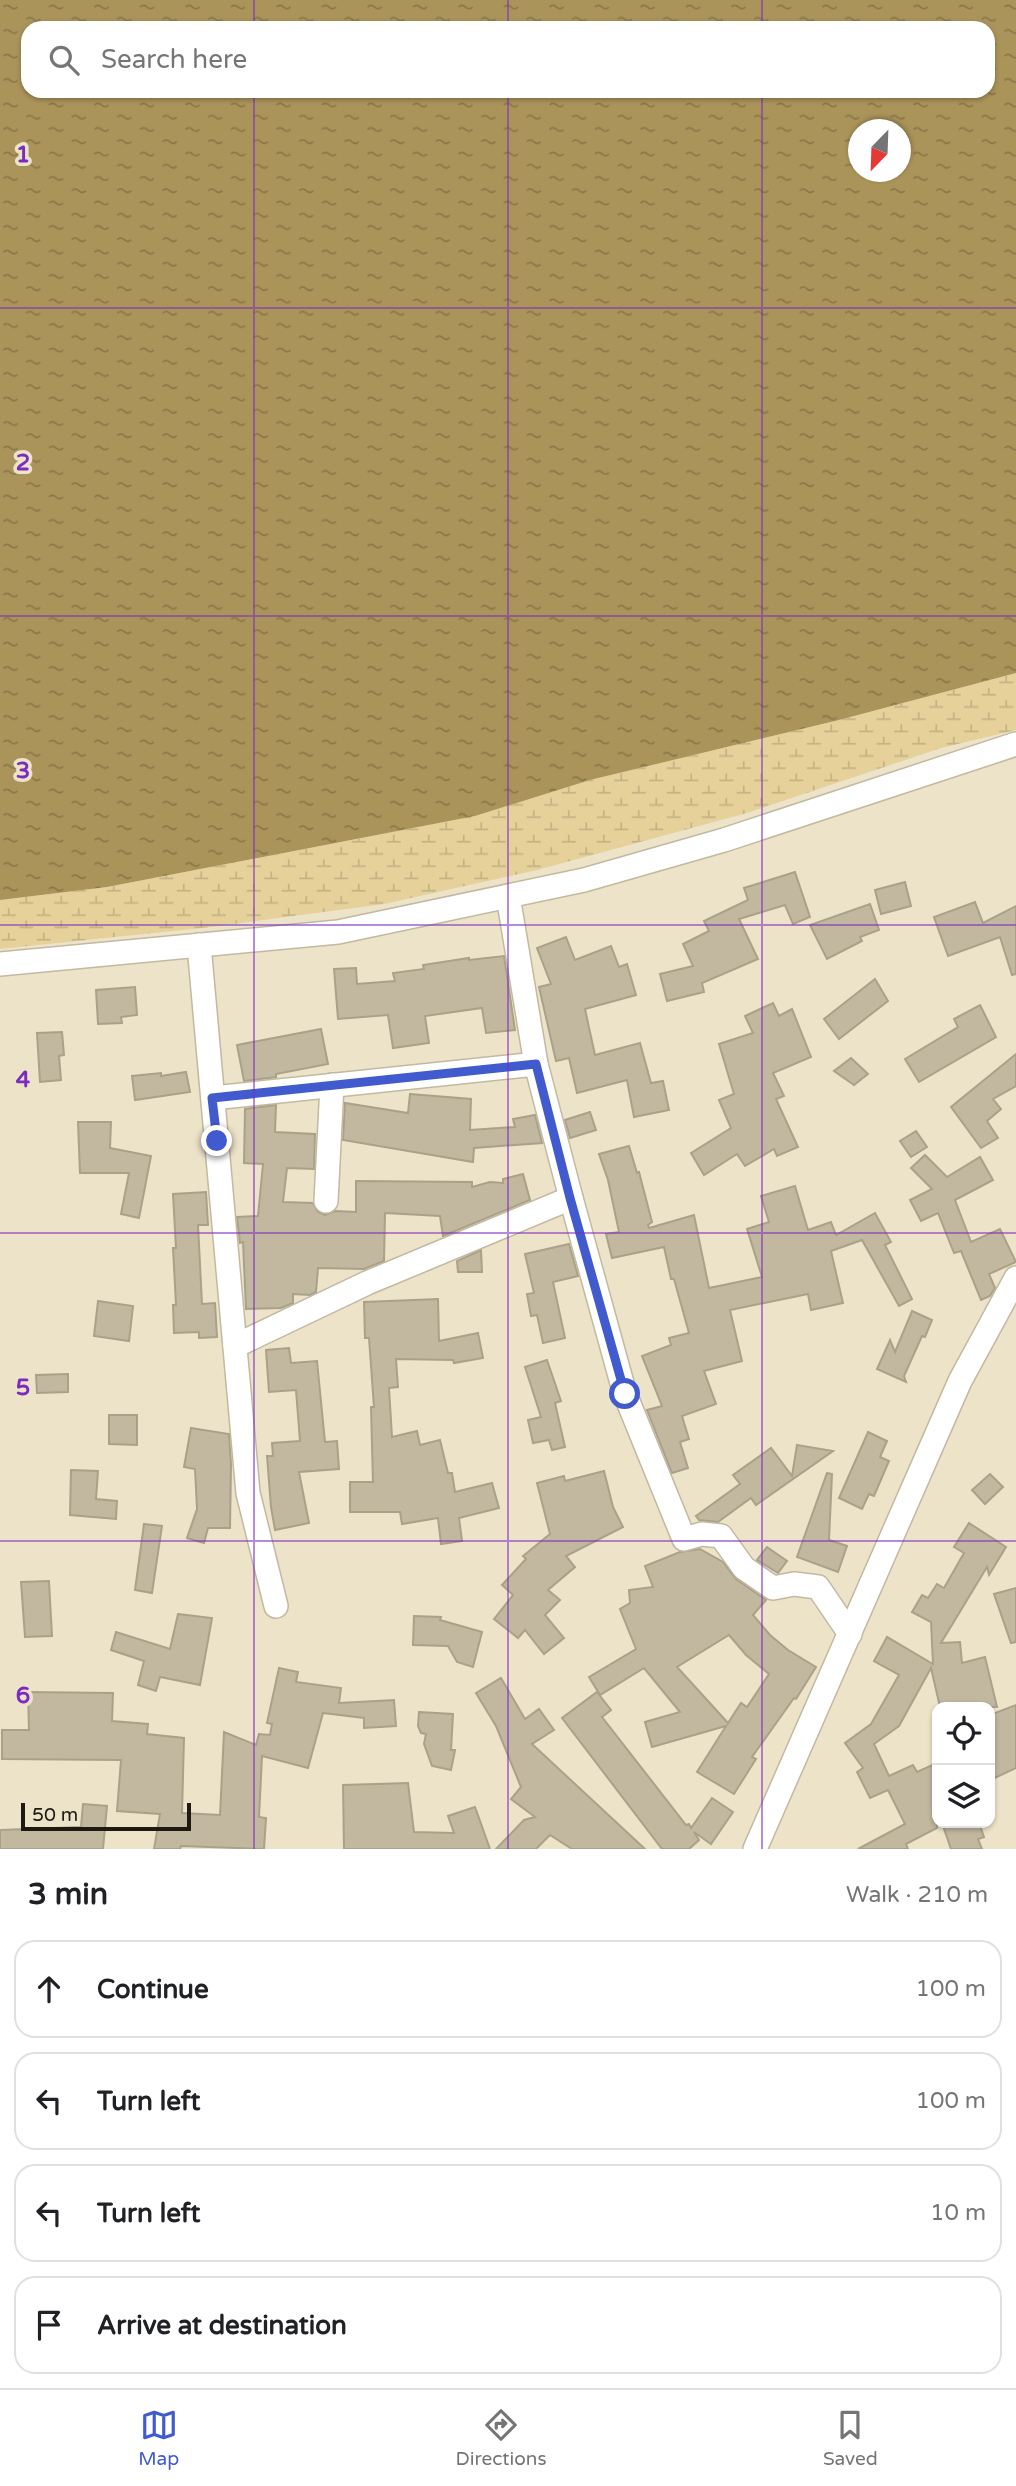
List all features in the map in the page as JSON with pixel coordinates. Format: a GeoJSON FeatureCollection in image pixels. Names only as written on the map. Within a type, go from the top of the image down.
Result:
{"type":"FeatureCollection","features":[{"type":"Feature","properties":{"kind":"street"},"geometry":{"type":"LineString","coordinates":[[0,964],[338,932],[584,880],[724,840],[1016,744]]}},
{"type":"Feature","properties":{"kind":"street"},"geometry":{"type":"LineString","coordinates":[[508,896],[536,1064],[570,1198],[625,1394],[684,1539],[702,1534],[721,1536],[744,1568],[774,1588],[794,1584],[818,1587],[849,1634]]}},
{"type":"Feature","properties":{"kind":"street"},"geometry":{"type":"LineString","coordinates":[[199,945],[248,1493],[276,1606]]}},
{"type":"Feature","properties":{"kind":"street"},"geometry":{"type":"LineString","coordinates":[[212,1098],[536,1064]]}},
{"type":"Feature","properties":{"kind":"street"},"geometry":{"type":"LineString","coordinates":[[326,1201],[332,1085]]}},
{"type":"Feature","properties":{"kind":"street"},"geometry":{"type":"LineString","coordinates":[[235,1346],[367,1283],[570,1198]]}},
{"type":"Feature","properties":{"kind":"street"},"geometry":{"type":"LineString","coordinates":[[755,1849],[960,1381],[1016,1278]]}},
{"type":"Feature","properties":{"kind":"green space"},"geometry":{"type":"Polygon","coordinates":[[[1016,673],[1016,730],[941,748],[747,813],[537,870],[384,904],[211,927],[0,949],[0,900],[107,887],[475,816],[590,780],[839,720],[1016,673]]]}},
{"type":"Feature","properties":{"kind":"water"},"geometry":{"type":"Polygon","coordinates":[[[0,0],[1016,0],[1016,673],[839,720],[590,780],[475,816],[107,887],[0,900],[0,0]]]}},
{"type":"Feature","properties":{"kind":"building"},"geometry":{"type":"Polygon","coordinates":[[[795,872],[810,917],[793,924],[785,905],[739,919],[758,959],[702,983],[704,992],[667,1001],[660,974],[693,966],[683,944],[709,931],[704,921],[748,900],[744,888],[795,872]]]}},
{"type":"Feature","properties":{"kind":"building"},"geometry":{"type":"Polygon","coordinates":[[[905,882],[911,906],[881,914],[875,890],[905,882]]]}},
{"type":"Feature","properties":{"kind":"building"},"geometry":{"type":"Polygon","coordinates":[[[975,902],[983,923],[1016,906],[1016,974],[1012,975],[1000,937],[948,956],[934,917],[975,902]]]}},
{"type":"Feature","properties":{"kind":"building"},"geometry":{"type":"Polygon","coordinates":[[[870,904],[879,930],[860,937],[862,941],[827,959],[810,925],[870,904]]]}},
{"type":"Feature","properties":{"kind":"building"},"geometry":{"type":"Polygon","coordinates":[[[566,937],[575,960],[611,946],[619,967],[627,964],[636,995],[585,1009],[595,1055],[640,1043],[651,1083],[663,1081],[669,1110],[634,1117],[627,1080],[577,1093],[569,1058],[556,1061],[539,987],[551,984],[537,948],[566,937]]]}},
{"type":"Feature","properties":{"kind":"building"},"geometry":{"type":"Polygon","coordinates":[[[504,956],[515,1030],[486,1033],[482,1008],[425,1016],[429,1043],[393,1048],[388,1015],[338,1019],[334,969],[356,968],[357,984],[395,981],[393,973],[424,969],[423,965],[504,956]]]}},
{"type":"Feature","properties":{"kind":"building"},"geometry":{"type":"Polygon","coordinates":[[[875,979],[888,1001],[839,1039],[824,1019],[875,979]]]}},
{"type":"Feature","properties":{"kind":"building"},"geometry":{"type":"Polygon","coordinates":[[[135,987],[137,1015],[121,1017],[122,1023],[98,1024],[96,990],[135,987]]]}},
{"type":"Feature","properties":{"kind":"building"},"geometry":{"type":"Polygon","coordinates":[[[773,1003],[779,1016],[792,1009],[811,1057],[773,1073],[784,1096],[776,1099],[798,1147],[777,1156],[774,1149],[745,1166],[737,1154],[704,1175],[691,1153],[731,1128],[719,1100],[734,1094],[719,1044],[753,1033],[745,1016],[773,1003]]]}},
{"type":"Feature","properties":{"kind":"building"},"geometry":{"type":"Polygon","coordinates":[[[980,1005],[996,1037],[919,1082],[905,1059],[958,1027],[954,1019],[980,1005]]]}},
{"type":"Feature","properties":{"kind":"building"},"geometry":{"type":"Polygon","coordinates":[[[321,1029],[328,1064],[276,1074],[276,1077],[244,1081],[237,1045],[321,1029]]]}},
{"type":"Feature","properties":{"kind":"building"},"geometry":{"type":"Polygon","coordinates":[[[62,1032],[64,1055],[59,1056],[61,1080],[40,1082],[37,1033],[62,1032]]]}},
{"type":"Feature","properties":{"kind":"building"},"geometry":{"type":"Polygon","coordinates":[[[1016,1054],[1016,1086],[993,1099],[1001,1109],[987,1121],[998,1138],[981,1148],[951,1107],[1016,1054]]]}},
{"type":"Feature","properties":{"kind":"building"},"geometry":{"type":"Polygon","coordinates":[[[851,1058],[868,1074],[854,1085],[834,1071],[851,1058]]]}},
{"type":"Feature","properties":{"kind":"building"},"geometry":{"type":"Polygon","coordinates":[[[186,1072],[190,1092],[135,1100],[132,1076],[161,1073],[161,1076],[186,1072]]]}},
{"type":"Feature","properties":{"kind":"building"},"geometry":{"type":"Polygon","coordinates":[[[410,1094],[471,1099],[470,1130],[515,1127],[513,1119],[535,1115],[542,1143],[474,1148],[473,1162],[343,1140],[345,1103],[408,1113],[410,1094]]]}},
{"type":"Feature","properties":{"kind":"building"},"geometry":{"type":"Polygon","coordinates":[[[276,1105],[275,1132],[315,1134],[314,1169],[287,1168],[283,1202],[313,1203],[318,1212],[325,1215],[335,1211],[356,1212],[356,1181],[472,1182],[472,1187],[490,1182],[503,1183],[503,1179],[523,1174],[530,1200],[443,1236],[440,1216],[385,1213],[384,1261],[364,1269],[318,1268],[316,1292],[310,1295],[293,1294],[293,1303],[281,1308],[246,1309],[243,1242],[240,1243],[237,1217],[258,1216],[263,1164],[244,1163],[245,1109],[276,1105]]]}},
{"type":"Feature","properties":{"kind":"building"},"geometry":{"type":"Polygon","coordinates":[[[590,1112],[596,1130],[570,1138],[565,1120],[590,1112]]]}},
{"type":"Feature","properties":{"kind":"building"},"geometry":{"type":"Polygon","coordinates":[[[78,1122],[111,1122],[110,1148],[151,1156],[139,1218],[121,1214],[129,1173],[80,1173],[78,1122]]]}},
{"type":"Feature","properties":{"kind":"building"},"geometry":{"type":"Polygon","coordinates":[[[916,1131],[927,1147],[911,1157],[900,1141],[916,1131]]]}},
{"type":"Feature","properties":{"kind":"building"},"geometry":{"type":"Polygon","coordinates":[[[629,1146],[652,1222],[648,1225],[649,1228],[694,1215],[709,1288],[762,1277],[747,1229],[769,1222],[761,1196],[795,1186],[808,1230],[831,1222],[836,1235],[875,1213],[891,1242],[885,1245],[912,1299],[899,1306],[862,1240],[831,1251],[843,1303],[811,1310],[808,1294],[730,1310],[742,1361],[704,1371],[716,1404],[682,1416],[689,1439],[680,1442],[688,1468],[672,1473],[647,1410],[662,1406],[642,1356],[671,1345],[669,1338],[689,1333],[674,1279],[671,1279],[664,1247],[612,1258],[606,1234],[619,1232],[608,1180],[599,1154],[629,1146]]]}},
{"type":"Feature","properties":{"kind":"building"},"geometry":{"type":"Polygon","coordinates":[[[925,1155],[947,1177],[980,1157],[993,1180],[955,1200],[971,1242],[1000,1229],[1016,1262],[989,1274],[995,1288],[990,1296],[981,1300],[961,1251],[954,1253],[938,1213],[921,1221],[910,1200],[932,1189],[911,1168],[925,1155]]]}},
{"type":"Feature","properties":{"kind":"building"},"geometry":{"type":"Polygon","coordinates":[[[206,1192],[208,1225],[198,1225],[202,1304],[215,1303],[217,1337],[199,1338],[199,1332],[174,1333],[173,1305],[176,1305],[173,1248],[176,1248],[173,1194],[206,1192]]]}},
{"type":"Feature","properties":{"kind":"building"},"geometry":{"type":"Polygon","coordinates":[[[569,1244],[578,1276],[553,1282],[565,1338],[543,1343],[537,1315],[531,1316],[527,1294],[534,1293],[525,1254],[569,1244]]]}},
{"type":"Feature","properties":{"kind":"building"},"geometry":{"type":"Polygon","coordinates":[[[481,1250],[482,1272],[458,1272],[457,1261],[481,1250]]]}},
{"type":"Feature","properties":{"kind":"building"},"geometry":{"type":"Polygon","coordinates":[[[438,1299],[439,1341],[478,1333],[483,1358],[454,1363],[453,1360],[396,1359],[398,1387],[389,1388],[392,1437],[417,1431],[420,1445],[440,1440],[448,1473],[452,1473],[455,1492],[492,1483],[499,1508],[459,1518],[462,1541],[441,1544],[438,1518],[402,1524],[400,1512],[350,1512],[350,1482],[373,1482],[371,1407],[374,1407],[369,1338],[365,1338],[364,1302],[438,1299]]]}},
{"type":"Feature","properties":{"kind":"building"},"geometry":{"type":"Polygon","coordinates":[[[98,1301],[133,1306],[129,1341],[94,1336],[98,1301]]]}},
{"type":"Feature","properties":{"kind":"building"},"geometry":{"type":"Polygon","coordinates":[[[912,1311],[932,1320],[904,1376],[906,1382],[877,1369],[890,1340],[895,1352],[912,1311]]]}},
{"type":"Feature","properties":{"kind":"building"},"geometry":{"type":"Polygon","coordinates":[[[289,1348],[291,1363],[317,1361],[325,1442],[337,1441],[339,1469],[299,1472],[309,1523],[275,1530],[267,1456],[273,1456],[272,1443],[300,1441],[296,1390],[269,1392],[266,1350],[289,1348]]]}},
{"type":"Feature","properties":{"kind":"building"},"geometry":{"type":"Polygon","coordinates":[[[547,1360],[561,1401],[555,1403],[565,1447],[552,1450],[549,1440],[533,1443],[528,1420],[541,1417],[525,1367],[547,1360]]]}},
{"type":"Feature","properties":{"kind":"building"},"geometry":{"type":"Polygon","coordinates":[[[68,1374],[68,1392],[37,1393],[36,1375],[68,1374]]]}},
{"type":"Feature","properties":{"kind":"building"},"geometry":{"type":"Polygon","coordinates":[[[109,1415],[137,1415],[137,1445],[109,1444],[109,1415]]]}},
{"type":"Feature","properties":{"kind":"building"},"geometry":{"type":"Polygon","coordinates":[[[191,1428],[229,1434],[230,1528],[208,1528],[204,1543],[187,1538],[197,1509],[195,1469],[184,1467],[191,1428]]]}},
{"type":"Feature","properties":{"kind":"building"},"geometry":{"type":"Polygon","coordinates":[[[868,1432],[887,1441],[880,1457],[889,1461],[874,1496],[869,1494],[862,1509],[839,1498],[868,1432]]]}},
{"type":"Feature","properties":{"kind":"building"},"geometry":{"type":"Polygon","coordinates":[[[797,1445],[833,1451],[756,1505],[751,1498],[718,1522],[699,1520],[696,1516],[740,1484],[733,1475],[771,1448],[792,1476],[797,1445]]]}},
{"type":"Feature","properties":{"kind":"building"},"geometry":{"type":"Polygon","coordinates":[[[71,1470],[98,1471],[96,1499],[117,1501],[116,1519],[70,1515],[71,1470]]]}},
{"type":"Feature","properties":{"kind":"building"},"geometry":{"type":"Polygon","coordinates":[[[604,1471],[613,1507],[623,1527],[566,1556],[575,1567],[548,1590],[560,1600],[545,1615],[564,1638],[544,1654],[525,1630],[518,1638],[494,1619],[513,1595],[502,1585],[526,1559],[523,1556],[550,1534],[537,1483],[564,1476],[565,1481],[604,1471]]]}},
{"type":"Feature","properties":{"kind":"building"},"geometry":{"type":"Polygon","coordinates":[[[827,1473],[832,1474],[829,1540],[847,1546],[838,1572],[797,1557],[827,1473]]]}},
{"type":"Feature","properties":{"kind":"building"},"geometry":{"type":"Polygon","coordinates":[[[990,1474],[1003,1487],[985,1504],[972,1490],[990,1474]]]}},
{"type":"Feature","properties":{"kind":"building"},"geometry":{"type":"Polygon","coordinates":[[[969,1523],[1006,1547],[989,1575],[987,1567],[941,1643],[960,1642],[962,1663],[985,1657],[997,1707],[995,1702],[939,1702],[931,1668],[899,1726],[874,1744],[889,1776],[913,1765],[917,1772],[932,1765],[932,1828],[937,1828],[906,1844],[908,1849],[858,1849],[905,1824],[888,1790],[870,1798],[857,1772],[863,1768],[845,1743],[871,1724],[899,1675],[874,1661],[887,1637],[933,1664],[931,1622],[912,1612],[922,1595],[928,1598],[937,1584],[944,1588],[964,1553],[954,1547],[969,1523]]]}},
{"type":"Feature","properties":{"kind":"building"},"geometry":{"type":"Polygon","coordinates":[[[144,1524],[162,1526],[152,1593],[135,1590],[144,1524]]]}},
{"type":"Feature","properties":{"kind":"building"},"geometry":{"type":"Polygon","coordinates":[[[767,1547],[787,1561],[778,1573],[757,1560],[767,1547]]]}},
{"type":"Feature","properties":{"kind":"building"},"geometry":{"type":"Polygon","coordinates":[[[700,1549],[723,1562],[736,1579],[766,1600],[753,1615],[770,1635],[816,1667],[796,1699],[794,1698],[752,1757],[756,1759],[734,1794],[697,1772],[726,1726],[652,1747],[645,1722],[680,1712],[644,1668],[600,1695],[589,1677],[636,1649],[620,1609],[630,1603],[629,1590],[653,1587],[645,1566],[680,1552],[700,1549]],[[729,1635],[677,1667],[728,1723],[741,1703],[747,1707],[769,1674],[746,1655],[729,1635]]]}},
{"type":"Feature","properties":{"kind":"building"},"geometry":{"type":"Polygon","coordinates":[[[49,1581],[52,1636],[25,1637],[21,1582],[49,1581]]]}},
{"type":"Feature","properties":{"kind":"building"},"geometry":{"type":"Polygon","coordinates":[[[1016,1588],[1016,1642],[1011,1643],[994,1594],[1016,1588]]]}},
{"type":"Feature","properties":{"kind":"building"},"geometry":{"type":"Polygon","coordinates":[[[178,1614],[212,1618],[200,1685],[160,1677],[156,1691],[138,1685],[144,1661],[111,1650],[116,1632],[170,1649],[178,1614]]]}},
{"type":"Feature","properties":{"kind":"building"},"geometry":{"type":"Polygon","coordinates":[[[414,1616],[441,1617],[440,1620],[482,1632],[473,1667],[457,1662],[448,1646],[413,1645],[414,1616]]]}},
{"type":"Feature","properties":{"kind":"building"},"geometry":{"type":"Polygon","coordinates":[[[279,1668],[298,1672],[296,1682],[341,1688],[339,1703],[394,1700],[396,1726],[364,1728],[364,1718],[323,1713],[308,1768],[262,1756],[259,1817],[266,1818],[264,1849],[181,1846],[180,1849],[154,1849],[160,1814],[117,1811],[121,1760],[2,1759],[2,1730],[29,1730],[28,1692],[113,1693],[112,1721],[148,1724],[147,1734],[184,1738],[182,1813],[220,1815],[224,1732],[256,1745],[259,1734],[270,1735],[272,1724],[267,1723],[279,1668]]]}},
{"type":"Feature","properties":{"kind":"building"},"geometry":{"type":"Polygon","coordinates":[[[501,1678],[525,1719],[539,1709],[554,1730],[532,1744],[645,1849],[572,1849],[550,1835],[536,1849],[496,1849],[524,1820],[535,1817],[511,1799],[521,1787],[496,1726],[476,1693],[501,1678]]]}},
{"type":"Feature","properties":{"kind":"building"},"geometry":{"type":"Polygon","coordinates":[[[597,1692],[611,1710],[602,1717],[686,1825],[689,1824],[691,1828],[712,1798],[733,1812],[711,1844],[694,1832],[699,1840],[689,1849],[662,1849],[562,1718],[597,1692]]]}},
{"type":"Feature","properties":{"kind":"building"},"geometry":{"type":"Polygon","coordinates":[[[1016,1705],[1016,1768],[995,1778],[995,1765],[995,1713],[1016,1705]]]}},
{"type":"Feature","properties":{"kind":"building"},"geometry":{"type":"Polygon","coordinates":[[[419,1712],[453,1714],[451,1750],[455,1750],[451,1770],[432,1766],[424,1744],[426,1734],[421,1733],[418,1726],[419,1712]]]}},
{"type":"Feature","properties":{"kind":"building"},"geometry":{"type":"Polygon","coordinates":[[[408,1783],[414,1832],[454,1833],[448,1816],[475,1807],[490,1849],[344,1849],[343,1785],[408,1783]]]}},
{"type":"Feature","properties":{"kind":"building"},"geometry":{"type":"Polygon","coordinates":[[[83,1804],[107,1806],[103,1849],[0,1849],[0,1830],[81,1827],[83,1804]]]}},
{"type":"Feature","properties":{"kind":"building"},"geometry":{"type":"Polygon","coordinates":[[[944,1828],[981,1828],[984,1837],[978,1839],[982,1849],[951,1849],[944,1828]]]}},
{"type":"Feature","properties":{"kind":"route"},"geometry":{"type":"LineString","coordinates":[[217,1141],[212,1098],[536,1064],[625,1394]]}}]}
